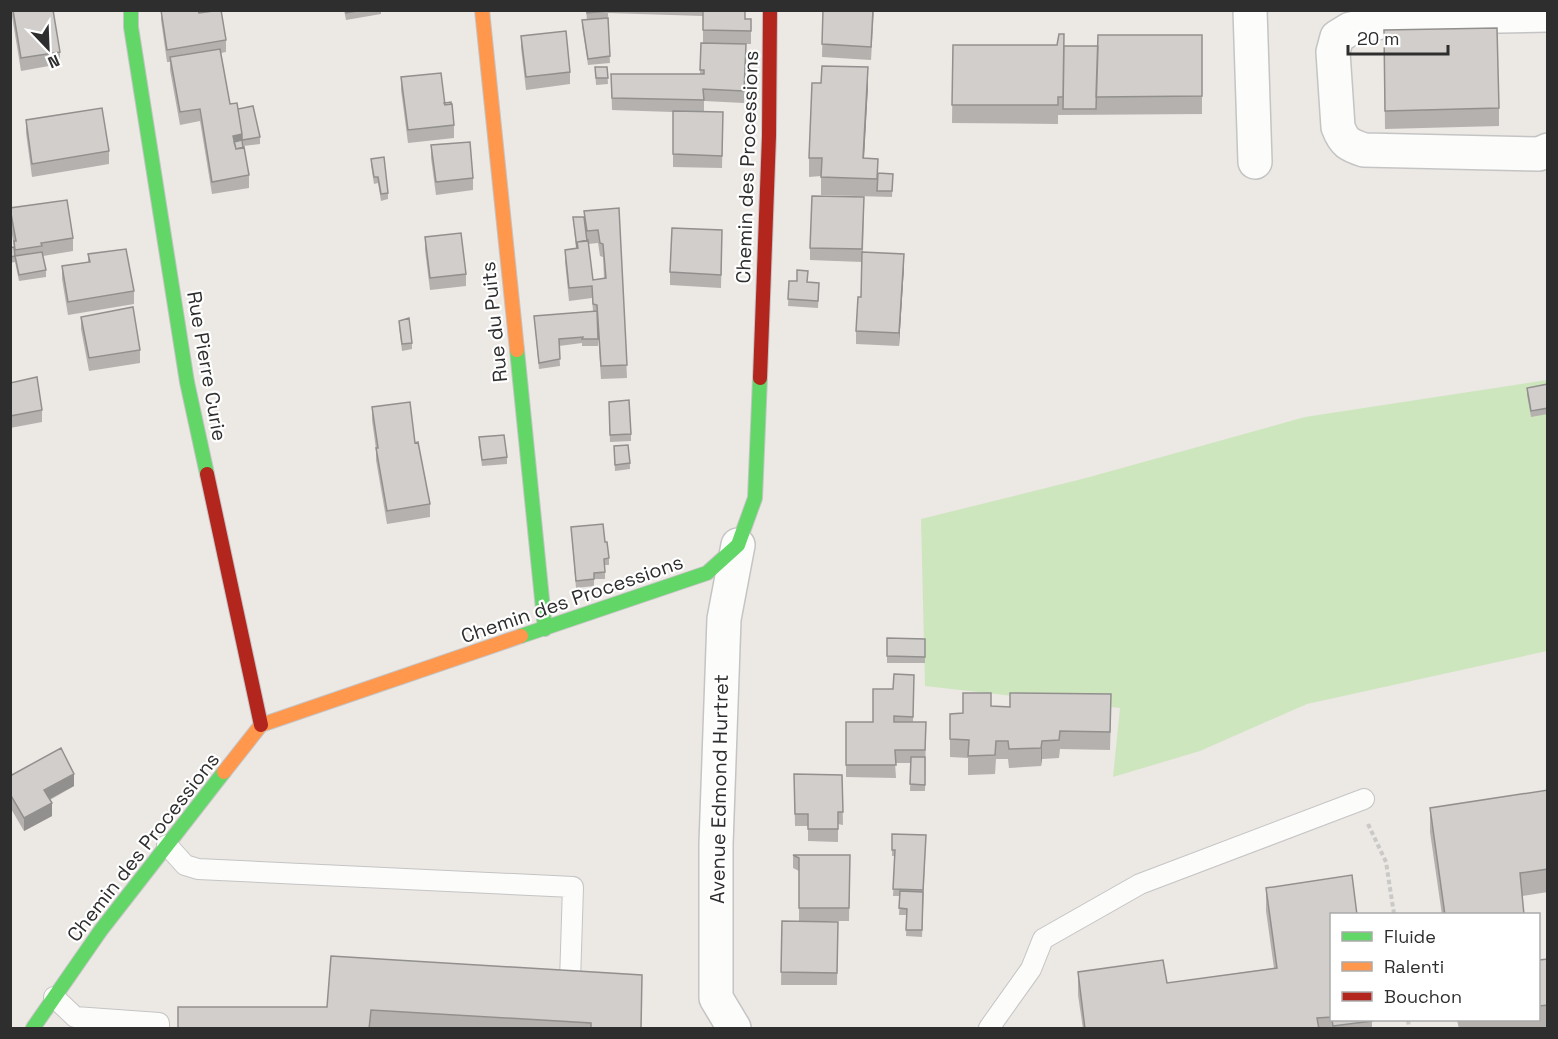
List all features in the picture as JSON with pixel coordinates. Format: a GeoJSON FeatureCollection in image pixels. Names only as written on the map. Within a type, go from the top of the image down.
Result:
{"type":"FeatureCollection","features":[{"type":"Feature","properties":{"kind":"street","name":"Rue Pierre Curie"},"geometry":{"type":"LineString","coordinates":[[131,10],[130,27],[188,382],[261,725]]}},
{"type":"Feature","properties":{"kind":"street","name":"Rue du Puits"},"geometry":{"type":"LineString","coordinates":[[482,10],[545,629]]}},
{"type":"Feature","properties":{"kind":"street","name":"Chemin des Processions"},"geometry":{"type":"LineString","coordinates":[[33,1029],[101,930],[261,725],[707,573],[738,545],[755,498],[769,135],[770,10]]}},
{"type":"Feature","properties":{"kind":"street"},"geometry":{"type":"LineString","coordinates":[[1251,10],[1255,162]]}},
{"type":"Feature","properties":{"kind":"street"},"geometry":{"type":"LineString","coordinates":[[1548,15],[1400,18],[1350,29],[1337,37],[1333,51],[1338,127],[1342,139],[1348,145],[1364,150],[1539,154],[1548,150]]}},
{"type":"Feature","properties":{"kind":"street","name":"Avenue Edmond Hurtret"},"geometry":{"type":"LineString","coordinates":[[738,545],[724,619],[716,844],[716,998],[740,1027]]}},
{"type":"Feature","properties":{"kind":"lane"},"geometry":{"type":"LineString","coordinates":[[989,1029],[1031,969],[1043,939],[1140,884],[1364,800]]}},
{"type":"Feature","properties":{"kind":"lane"},"geometry":{"type":"LineString","coordinates":[[167,845],[185,865],[198,869],[573,886],[570,981]]}},
{"type":"Feature","properties":{"kind":"lane"},"geometry":{"type":"LineString","coordinates":[[54,997],[75,1017],[159,1023],[159,1029]]}},
{"type":"Feature","properties":{"kind":"path"},"geometry":{"type":"LineString","coordinates":[[1364,800],[1367,821],[1386,862],[1394,913]]}},
{"type":"Feature","properties":{"kind":"green space"},"geometry":{"type":"Polygon","coordinates":[[[1547,380],[1547,651],[1307,704],[1200,751],[1113,777],[1120,708],[925,686],[921,519],[1086,478],[1305,417],[1547,380]]]}},
{"type":"Feature","properties":{"kind":"building"},"geometry":{"type":"Polygon","coordinates":[[[13,10],[53,10],[60,52],[21,58],[13,10]]]}},
{"type":"Feature","properties":{"kind":"building"},"geometry":{"type":"Polygon","coordinates":[[[161,10],[198,10],[199,13],[221,10],[226,40],[167,50],[161,10]]]}},
{"type":"Feature","properties":{"kind":"building"},"geometry":{"type":"Polygon","coordinates":[[[345,10],[363,10],[346,13],[345,10]]]}},
{"type":"Feature","properties":{"kind":"building"},"geometry":{"type":"Polygon","coordinates":[[[587,10],[608,10],[608,11],[587,13],[587,10]]]}},
{"type":"Feature","properties":{"kind":"building"},"geometry":{"type":"Polygon","coordinates":[[[703,10],[745,10],[745,19],[751,19],[751,31],[703,30],[703,10]]]}},
{"type":"Feature","properties":{"kind":"building"},"geometry":{"type":"Polygon","coordinates":[[[823,10],[873,10],[871,47],[822,44],[823,10]]]}},
{"type":"Feature","properties":{"kind":"building"},"geometry":{"type":"Polygon","coordinates":[[[608,18],[610,56],[588,59],[582,20],[608,18]]]}},
{"type":"Feature","properties":{"kind":"building"},"geometry":{"type":"Polygon","coordinates":[[[1497,28],[1499,108],[1385,111],[1384,30],[1497,28]]]}},
{"type":"Feature","properties":{"kind":"building"},"geometry":{"type":"Polygon","coordinates":[[[566,31],[570,72],[526,77],[521,36],[566,31]]]}},
{"type":"Feature","properties":{"kind":"building"},"geometry":{"type":"Polygon","coordinates":[[[1059,34],[1064,34],[1063,97],[1058,97],[1058,105],[952,105],[953,45],[1057,45],[1059,34]]]}},
{"type":"Feature","properties":{"kind":"building"},"geometry":{"type":"Polygon","coordinates":[[[1098,35],[1202,35],[1202,96],[1096,97],[1098,35]]]}},
{"type":"Feature","properties":{"kind":"building"},"geometry":{"type":"Polygon","coordinates":[[[701,43],[746,44],[744,91],[703,89],[704,100],[612,98],[611,74],[704,74],[704,70],[700,70],[701,43]]]}},
{"type":"Feature","properties":{"kind":"building"},"geometry":{"type":"Polygon","coordinates":[[[1064,46],[1098,46],[1096,109],[1063,109],[1064,46]]]}},
{"type":"Feature","properties":{"kind":"building"},"geometry":{"type":"Polygon","coordinates":[[[220,49],[230,104],[237,103],[242,134],[233,136],[236,149],[244,147],[249,175],[212,182],[200,109],[180,112],[170,57],[220,49]]]}},
{"type":"Feature","properties":{"kind":"building"},"geometry":{"type":"Polygon","coordinates":[[[822,66],[868,67],[863,158],[878,159],[877,179],[821,177],[822,158],[809,158],[812,83],[821,83],[822,66]]]}},
{"type":"Feature","properties":{"kind":"building"},"geometry":{"type":"Polygon","coordinates":[[[595,67],[607,67],[608,78],[596,78],[595,67]]]}},
{"type":"Feature","properties":{"kind":"building"},"geometry":{"type":"Polygon","coordinates":[[[441,73],[445,105],[452,104],[454,125],[408,130],[401,77],[441,73]]]}},
{"type":"Feature","properties":{"kind":"building"},"geometry":{"type":"Polygon","coordinates":[[[253,106],[260,137],[242,140],[238,109],[253,106]]]}},
{"type":"Feature","properties":{"kind":"building"},"geometry":{"type":"Polygon","coordinates":[[[102,108],[109,151],[32,164],[26,120],[102,108]]]}},
{"type":"Feature","properties":{"kind":"building"},"geometry":{"type":"Polygon","coordinates":[[[673,111],[723,112],[722,156],[673,154],[673,111]]]}},
{"type":"Feature","properties":{"kind":"building"},"geometry":{"type":"Polygon","coordinates":[[[242,140],[243,148],[236,149],[234,142],[242,140]]]}},
{"type":"Feature","properties":{"kind":"building"},"geometry":{"type":"Polygon","coordinates":[[[470,142],[473,178],[436,182],[431,145],[470,142]]]}},
{"type":"Feature","properties":{"kind":"building"},"geometry":{"type":"Polygon","coordinates":[[[384,157],[388,193],[381,194],[378,177],[374,177],[371,159],[384,157]]]}},
{"type":"Feature","properties":{"kind":"building"},"geometry":{"type":"Polygon","coordinates":[[[878,173],[893,174],[892,191],[877,191],[878,173]]]}},
{"type":"Feature","properties":{"kind":"building"},"geometry":{"type":"Polygon","coordinates":[[[812,196],[864,197],[862,249],[810,248],[812,196]]]}},
{"type":"Feature","properties":{"kind":"building"},"geometry":{"type":"Polygon","coordinates":[[[67,200],[73,238],[15,250],[14,241],[16,241],[10,208],[67,200]]]}},
{"type":"Feature","properties":{"kind":"building"},"geometry":{"type":"Polygon","coordinates":[[[619,208],[627,365],[601,366],[597,305],[593,304],[592,286],[569,288],[565,250],[578,248],[577,242],[588,240],[593,280],[606,278],[603,244],[600,243],[598,230],[587,231],[584,211],[619,208]]]}},
{"type":"Feature","properties":{"kind":"building"},"geometry":{"type":"Polygon","coordinates":[[[573,217],[584,217],[587,241],[577,242],[577,248],[573,217]]]}},
{"type":"Feature","properties":{"kind":"building"},"geometry":{"type":"Polygon","coordinates":[[[672,228],[722,230],[721,275],[670,272],[672,228]]]}},
{"type":"Feature","properties":{"kind":"building"},"geometry":{"type":"Polygon","coordinates":[[[461,233],[466,274],[430,278],[425,237],[461,233]]]}},
{"type":"Feature","properties":{"kind":"building"},"geometry":{"type":"Polygon","coordinates":[[[14,247],[15,256],[10,257],[10,248],[14,247]]]}},
{"type":"Feature","properties":{"kind":"building"},"geometry":{"type":"Polygon","coordinates":[[[126,249],[134,291],[68,302],[62,266],[90,262],[88,254],[126,249]]]}},
{"type":"Feature","properties":{"kind":"building"},"geometry":{"type":"Polygon","coordinates":[[[42,252],[46,270],[19,275],[15,256],[42,252]]]}},
{"type":"Feature","properties":{"kind":"building"},"geometry":{"type":"Polygon","coordinates":[[[862,252],[904,254],[899,333],[856,331],[858,297],[861,297],[862,252]]]}},
{"type":"Feature","properties":{"kind":"building"},"geometry":{"type":"Polygon","coordinates":[[[797,270],[808,271],[807,282],[819,283],[818,301],[788,299],[789,281],[797,281],[797,270]]]}},
{"type":"Feature","properties":{"kind":"building"},"geometry":{"type":"Polygon","coordinates":[[[133,307],[140,350],[89,358],[81,317],[133,307]]]}},
{"type":"Feature","properties":{"kind":"building"},"geometry":{"type":"Polygon","coordinates":[[[597,311],[598,339],[582,339],[583,337],[559,339],[560,359],[539,363],[534,316],[597,311]]]}},
{"type":"Feature","properties":{"kind":"building"},"geometry":{"type":"Polygon","coordinates":[[[409,318],[412,343],[402,344],[399,321],[409,318]]]}},
{"type":"Feature","properties":{"kind":"building"},"geometry":{"type":"Polygon","coordinates":[[[37,377],[42,410],[10,416],[10,383],[37,377]]]}},
{"type":"Feature","properties":{"kind":"building"},"geometry":{"type":"Polygon","coordinates":[[[1548,384],[1548,408],[1531,411],[1527,388],[1548,384]]]}},
{"type":"Feature","properties":{"kind":"building"},"geometry":{"type":"Polygon","coordinates":[[[629,400],[631,434],[610,435],[609,402],[629,400]]]}},
{"type":"Feature","properties":{"kind":"building"},"geometry":{"type":"Polygon","coordinates":[[[410,402],[415,443],[418,442],[430,504],[387,511],[376,448],[378,448],[372,407],[410,402]]]}},
{"type":"Feature","properties":{"kind":"building"},"geometry":{"type":"Polygon","coordinates":[[[504,435],[507,457],[482,460],[479,437],[504,435]]]}},
{"type":"Feature","properties":{"kind":"building"},"geometry":{"type":"Polygon","coordinates":[[[628,445],[630,463],[615,465],[614,446],[628,445]]]}},
{"type":"Feature","properties":{"kind":"building"},"geometry":{"type":"Polygon","coordinates":[[[603,524],[609,558],[604,559],[605,572],[594,573],[594,579],[576,581],[571,527],[603,524]]]}},
{"type":"Feature","properties":{"kind":"building"},"geometry":{"type":"Polygon","coordinates":[[[887,638],[925,639],[925,657],[887,656],[887,638]]]}},
{"type":"Feature","properties":{"kind":"building"},"geometry":{"type":"Polygon","coordinates":[[[894,674],[914,675],[913,717],[894,716],[894,722],[926,722],[925,750],[895,750],[896,765],[846,765],[846,722],[873,722],[873,689],[893,689],[894,674]]]}},
{"type":"Feature","properties":{"kind":"building"},"geometry":{"type":"Polygon","coordinates":[[[963,693],[991,693],[991,706],[1010,707],[1010,693],[1111,694],[1110,732],[1060,731],[1059,740],[1042,741],[1041,748],[1009,749],[1008,741],[996,741],[995,755],[968,756],[969,740],[950,739],[950,714],[963,713],[963,693]]]}},
{"type":"Feature","properties":{"kind":"building"},"geometry":{"type":"Polygon","coordinates":[[[61,748],[74,774],[44,790],[52,803],[24,818],[10,794],[10,776],[61,748]]]}},
{"type":"Feature","properties":{"kind":"building"},"geometry":{"type":"Polygon","coordinates":[[[911,757],[925,757],[925,785],[910,784],[911,757]]]}},
{"type":"Feature","properties":{"kind":"building"},"geometry":{"type":"Polygon","coordinates":[[[794,774],[842,775],[843,812],[838,812],[838,829],[808,829],[808,814],[795,814],[794,774]]]}},
{"type":"Feature","properties":{"kind":"building"},"geometry":{"type":"Polygon","coordinates":[[[1548,790],[1548,869],[1520,873],[1524,913],[1445,913],[1430,808],[1548,790]]]}},
{"type":"Feature","properties":{"kind":"building"},"geometry":{"type":"Polygon","coordinates":[[[892,834],[926,835],[923,890],[893,889],[895,850],[892,850],[892,834]]]}},
{"type":"Feature","properties":{"kind":"building"},"geometry":{"type":"Polygon","coordinates":[[[793,855],[850,855],[849,908],[799,908],[799,858],[793,855]]]}},
{"type":"Feature","properties":{"kind":"building"},"geometry":{"type":"Polygon","coordinates":[[[1352,875],[1357,913],[1330,913],[1330,1017],[1317,1018],[1319,1029],[1085,1029],[1078,972],[1163,960],[1167,983],[1277,968],[1266,888],[1352,875]]]}},
{"type":"Feature","properties":{"kind":"building"},"geometry":{"type":"Polygon","coordinates":[[[900,891],[923,892],[922,930],[906,930],[907,909],[899,908],[900,891]]]}},
{"type":"Feature","properties":{"kind":"building"},"geometry":{"type":"Polygon","coordinates":[[[782,921],[838,922],[837,973],[781,972],[782,921]]]}},
{"type":"Feature","properties":{"kind":"building"},"geometry":{"type":"Polygon","coordinates":[[[331,956],[642,975],[641,1029],[591,1029],[591,1023],[371,1010],[369,1029],[178,1029],[178,1007],[327,1007],[331,956]]]}},
{"type":"Feature","properties":{"kind":"building"},"geometry":{"type":"Polygon","coordinates":[[[1548,959],[1548,1005],[1540,1006],[1540,960],[1548,959]]]}},
{"type":"Feature","properties":{"kind":"building"},"geometry":{"type":"Polygon","coordinates":[[[1332,1021],[1372,1021],[1333,1026],[1332,1021]]]}},
{"type":"Feature","properties":{"kind":"traffic: fast"},"geometry":{"type":"LineString","coordinates":[[131,10],[131,27],[187,382],[207,474]]}},
{"type":"Feature","properties":{"kind":"traffic: fast"},"geometry":{"type":"LineString","coordinates":[[517,350],[545,629]]}},
{"type":"Feature","properties":{"kind":"traffic: fast"},"geometry":{"type":"LineString","coordinates":[[521,636],[707,573],[738,545],[755,498],[760,378]]}},
{"type":"Feature","properties":{"kind":"traffic: fast"},"geometry":{"type":"LineString","coordinates":[[33,1028],[101,930],[224,772]]}},
{"type":"Feature","properties":{"kind":"traffic: slow"},"geometry":{"type":"LineString","coordinates":[[482,10],[517,350]]}},
{"type":"Feature","properties":{"kind":"traffic: slow"},"geometry":{"type":"LineString","coordinates":[[224,772],[261,725],[521,636]]}},
{"type":"Feature","properties":{"kind":"traffic: jam"},"geometry":{"type":"LineString","coordinates":[[760,378],[769,136],[770,10]]}},
{"type":"Feature","properties":{"kind":"traffic: jam"},"geometry":{"type":"LineString","coordinates":[[207,474],[261,725]]}}]}
